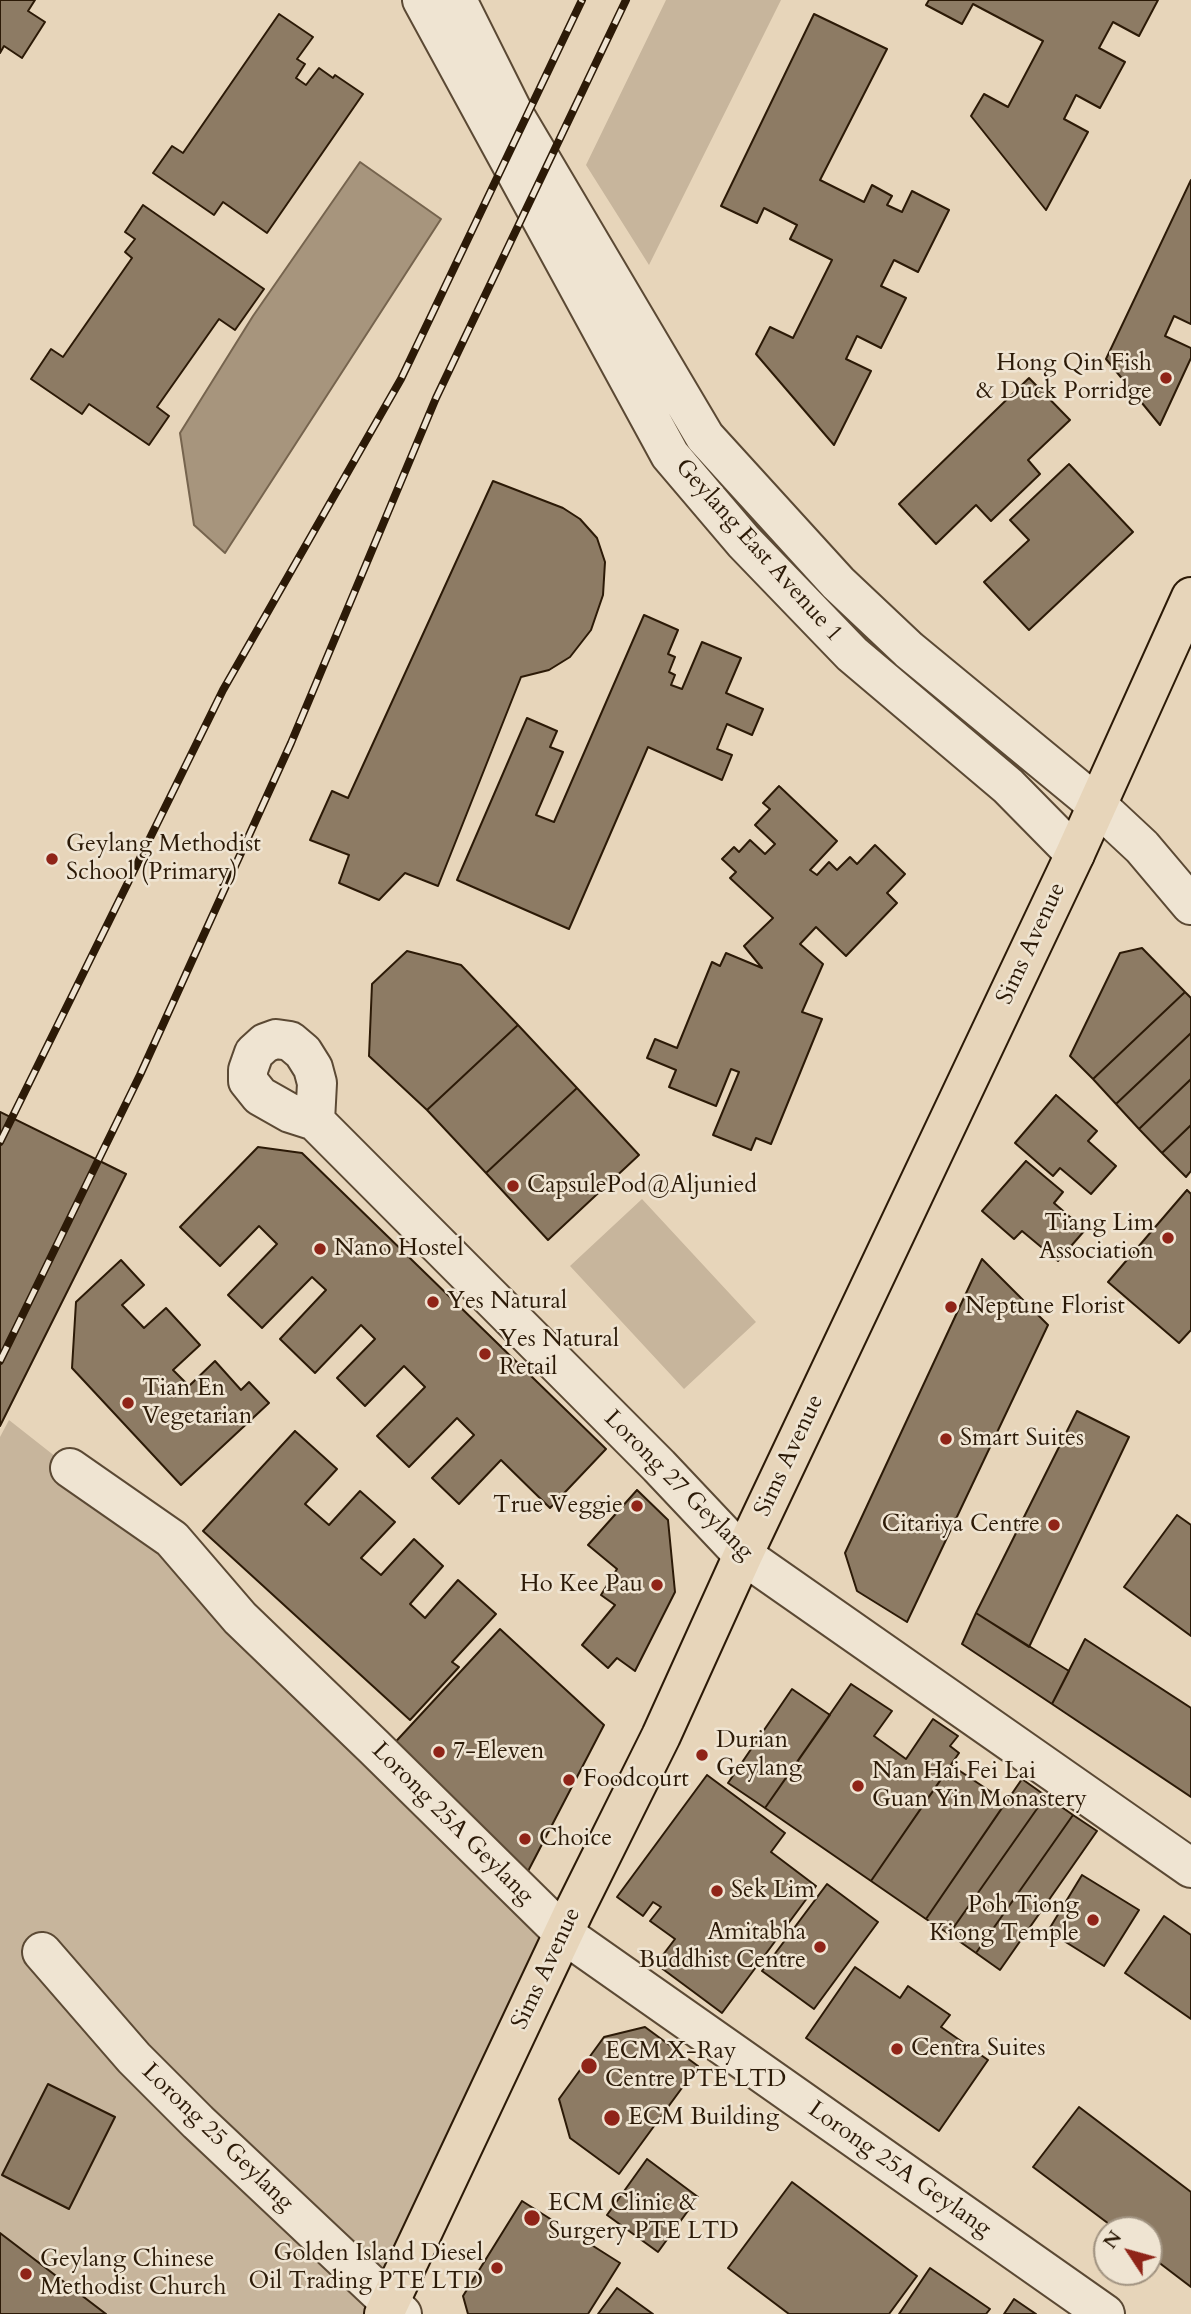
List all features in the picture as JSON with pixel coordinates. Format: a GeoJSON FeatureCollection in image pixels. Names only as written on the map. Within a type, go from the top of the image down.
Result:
{"type":"FeatureCollection","features":[{"type":"Feature","properties":{"kind":"main road","name":"Sims Avenue"},"geometry":{"type":"LineString","coordinates":[[392,2310],[564,1934],[661,1737],[743,1555],[1075,854],[1191,597]]}},
{"type":"Feature","properties":{"kind":"street","name":"Geylang East Avenue 1"},"geometry":{"type":"LineString","coordinates":[[422,0],[670,455],[744,542],[852,654],[1008,786],[1075,854]]}},
{"type":"Feature","properties":{"kind":"street","name":"Geylang East Avenue 1"},"geometry":{"type":"LineString","coordinates":[[457,0],[515,116],[705,436],[838,583],[909,650],[1097,805],[1142,847],[1191,905]]}},
{"type":"Feature","properties":{"kind":"street","name":"Lorong 27 Geylang"},"geometry":{"type":"LineString","coordinates":[[314,1121],[649,1456],[743,1555],[1191,1868]]}},
{"type":"Feature","properties":{"kind":"street","name":"Lorong 25A Geylang"},"geometry":{"type":"LineString","coordinates":[[70,1468],[172,1539],[240,1618],[564,1934],[1105,2314]]}},
{"type":"Feature","properties":{"kind":"street","name":"Lorong 25 Geylang"},"geometry":{"type":"LineString","coordinates":[[42,1952],[134,2057],[204,2129],[392,2310]]}},
{"type":"Feature","properties":{"kind":"shaded area"},"geometry":{"type":"Polygon","coordinates":[[[666,0],[781,0],[649,265],[586,165],[666,0]]]}},
{"type":"Feature","properties":{"kind":"shaded area"},"geometry":{"type":"Polygon","coordinates":[[[360,162],[441,219],[225,553],[194,525],[180,433],[253,316],[360,162]]]}},
{"type":"Feature","properties":{"kind":"shaded area"},"geometry":{"type":"Polygon","coordinates":[[[642,1199],[756,1322],[684,1389],[570,1266],[642,1199]]]}},
{"type":"Feature","properties":{"kind":"shaded area"},"geometry":{"type":"Polygon","coordinates":[[[9,1420],[70,1468],[564,1934],[384,2314],[0,2314],[0,1437],[9,1420]]]}},
{"type":"Feature","properties":{"kind":"building"},"geometry":{"type":"Polygon","coordinates":[[[0,0],[35,0],[28,11],[45,22],[22,58],[4,46],[0,53],[0,0]]]}},
{"type":"Feature","properties":{"kind":"building"},"geometry":{"type":"Polygon","coordinates":[[[929,0],[1158,0],[1139,36],[1113,22],[1099,48],[1125,62],[1100,108],[1076,95],[1064,119],[1088,132],[1046,210],[971,116],[984,94],[1008,107],[1043,41],[973,4],[962,24],[926,5],[929,0]]]}},
{"type":"Feature","properties":{"kind":"building"},"geometry":{"type":"Polygon","coordinates":[[[279,14],[313,37],[297,59],[305,64],[296,78],[306,85],[319,68],[333,78],[335,75],[363,94],[267,233],[223,202],[214,215],[153,173],[172,146],[183,153],[279,14]]]}},
{"type":"Feature","properties":{"kind":"building"},"geometry":{"type":"Polygon","coordinates":[[[814,14],[887,49],[820,180],[864,202],[872,185],[892,196],[887,205],[902,212],[912,191],[949,210],[918,272],[894,260],[881,286],[906,298],[881,348],[857,336],[846,359],[871,371],[834,445],[756,354],[770,327],[793,338],[832,260],[790,239],[797,225],[764,208],[757,223],[721,206],[814,14]]]}},
{"type":"Feature","properties":{"kind":"building"},"geometry":{"type":"Polygon","coordinates":[[[1191,180],[1191,324],[1174,316],[1165,336],[1191,348],[1191,358],[1160,425],[1106,359],[1191,180]]]}},
{"type":"Feature","properties":{"kind":"building"},"geometry":{"type":"Polygon","coordinates":[[[143,205],[264,289],[235,330],[219,319],[157,407],[169,416],[149,445],[89,404],[82,414],[31,379],[51,349],[63,357],[132,258],[125,252],[135,239],[125,232],[143,205]]]}},
{"type":"Feature","properties":{"kind":"building"},"geometry":{"type":"Polygon","coordinates":[[[1029,378],[1070,420],[1028,460],[1040,474],[991,521],[976,505],[936,544],[899,504],[1029,378]]]}},
{"type":"Feature","properties":{"kind":"building"},"geometry":{"type":"Polygon","coordinates":[[[1069,464],[1133,532],[1029,630],[984,582],[1029,540],[1010,520],[1069,464]]]}},
{"type":"Feature","properties":{"kind":"building"},"geometry":{"type":"Polygon","coordinates":[[[493,481],[563,508],[580,519],[597,538],[605,562],[603,595],[591,630],[570,657],[549,670],[521,677],[438,886],[405,873],[379,900],[339,883],[349,855],[310,840],[332,791],[348,798],[493,481]]]}},
{"type":"Feature","properties":{"kind":"building"},"geometry":{"type":"Polygon","coordinates":[[[644,615],[678,630],[668,654],[675,657],[669,672],[675,675],[671,685],[682,689],[702,642],[741,658],[726,693],[763,709],[752,735],[727,724],[717,749],[732,755],[722,780],[648,747],[569,929],[457,880],[527,718],[557,731],[550,747],[563,752],[536,815],[554,822],[644,615]]]}},
{"type":"Feature","properties":{"kind":"building"},"geometry":{"type":"Polygon","coordinates":[[[779,786],[837,841],[810,870],[817,875],[829,862],[837,870],[850,857],[857,864],[875,845],[905,874],[887,893],[897,903],[846,956],[816,927],[800,944],[823,964],[802,1012],[822,1019],[771,1144],[756,1138],[751,1150],[713,1135],[739,1072],[731,1069],[716,1106],[669,1087],[676,1070],[647,1058],[655,1039],[677,1048],[712,962],[720,966],[726,953],[762,968],[744,946],[773,918],[730,878],[736,872],[722,859],[734,847],[739,852],[750,840],[765,854],[775,844],[755,825],[770,809],[763,803],[779,786]]]}},
{"type":"Feature","properties":{"kind":"building"},"geometry":{"type":"Polygon","coordinates":[[[1142,948],[1185,992],[1093,1079],[1070,1056],[1120,953],[1142,948]]]}},
{"type":"Feature","properties":{"kind":"building"},"geometry":{"type":"Polygon","coordinates":[[[407,951],[461,965],[518,1025],[427,1110],[369,1056],[372,984],[407,951]]]}},
{"type":"Feature","properties":{"kind":"building"},"geometry":{"type":"Polygon","coordinates":[[[1185,992],[1191,998],[1191,1033],[1116,1104],[1093,1079],[1185,992]]]}},
{"type":"Feature","properties":{"kind":"building"},"geometry":{"type":"Polygon","coordinates":[[[518,1025],[577,1088],[486,1173],[427,1110],[518,1025]]]}},
{"type":"Feature","properties":{"kind":"building"},"geometry":{"type":"Polygon","coordinates":[[[1191,1033],[1191,1079],[1139,1129],[1116,1104],[1191,1033]]]}},
{"type":"Feature","properties":{"kind":"building"},"geometry":{"type":"Polygon","coordinates":[[[1191,1079],[1191,1125],[1162,1153],[1139,1129],[1191,1079]]]}},
{"type":"Feature","properties":{"kind":"building"},"geometry":{"type":"Polygon","coordinates":[[[577,1088],[639,1155],[548,1240],[486,1173],[577,1088]]]}},
{"type":"Feature","properties":{"kind":"building"},"geometry":{"type":"Polygon","coordinates":[[[1056,1095],[1097,1131],[1088,1141],[1116,1166],[1091,1194],[1060,1168],[1053,1176],[1015,1143],[1056,1095]]]}},
{"type":"Feature","properties":{"kind":"building"},"geometry":{"type":"Polygon","coordinates":[[[0,1112],[126,1174],[0,1426],[0,1112]]]}},
{"type":"Feature","properties":{"kind":"building"},"geometry":{"type":"Polygon","coordinates":[[[1191,1125],[1191,1171],[1186,1177],[1162,1153],[1191,1125]]]}},
{"type":"Feature","properties":{"kind":"building"},"geometry":{"type":"Polygon","coordinates":[[[258,1147],[302,1153],[606,1449],[550,1508],[501,1460],[459,1504],[432,1478],[474,1435],[457,1418],[409,1467],[377,1436],[425,1387],[404,1366],[365,1406],[337,1378],[375,1339],[361,1325],[315,1373],[280,1339],[326,1290],[312,1277],[262,1328],[228,1295],[277,1244],[259,1226],[220,1266],[180,1227],[258,1147]]]}},
{"type":"Feature","properties":{"kind":"building"},"geometry":{"type":"Polygon","coordinates":[[[1026,1161],[1063,1192],[1054,1203],[1085,1230],[1058,1261],[1022,1231],[1014,1239],[982,1211],[1026,1161]]]}},
{"type":"Feature","properties":{"kind":"building","name":"Tiang Lim Association"},"geometry":{"type":"Polygon","coordinates":[[[1187,1190],[1191,1194],[1191,1330],[1179,1343],[1108,1282],[1187,1190]]]}},
{"type":"Feature","properties":{"kind":"building","name":"Smart Suites"},"geometry":{"type":"Polygon","coordinates":[[[982,1259],[1048,1325],[907,1622],[857,1591],[845,1553],[982,1259]]]}},
{"type":"Feature","properties":{"kind":"building"},"geometry":{"type":"Polygon","coordinates":[[[121,1260],[144,1285],[122,1305],[144,1328],[166,1308],[200,1345],[173,1370],[189,1386],[215,1361],[241,1390],[249,1382],[269,1403],[181,1485],[72,1368],[76,1302],[121,1260]]]}},
{"type":"Feature","properties":{"kind":"building","name":"Citariya Centre"},"geometry":{"type":"Polygon","coordinates":[[[1077,1411],[1129,1437],[1029,1647],[976,1613],[1077,1411]]]}},
{"type":"Feature","properties":{"kind":"building"},"geometry":{"type":"Polygon","coordinates":[[[295,1431],[337,1469],[305,1504],[329,1525],[360,1491],[395,1522],[361,1558],[381,1575],[414,1539],[443,1566],[410,1604],[425,1618],[458,1580],[496,1614],[452,1662],[459,1667],[410,1720],[203,1531],[295,1431]]]}},
{"type":"Feature","properties":{"kind":"building"},"geometry":{"type":"Polygon","coordinates":[[[637,1490],[668,1520],[675,1592],[635,1671],[617,1658],[608,1668],[582,1645],[615,1605],[601,1595],[617,1569],[588,1545],[637,1490]]]}},
{"type":"Feature","properties":{"kind":"building"},"geometry":{"type":"Polygon","coordinates":[[[1177,1515],[1191,1525],[1191,1636],[1124,1587],[1177,1515]]]}},
{"type":"Feature","properties":{"kind":"building"},"geometry":{"type":"Polygon","coordinates":[[[976,1613],[1069,1671],[1052,1704],[962,1644],[976,1613]]]}},
{"type":"Feature","properties":{"kind":"building"},"geometry":{"type":"Polygon","coordinates":[[[500,1629],[604,1725],[525,1877],[388,1750],[500,1629]]]}},
{"type":"Feature","properties":{"kind":"building"},"geometry":{"type":"Polygon","coordinates":[[[1085,1639],[1191,1708],[1191,1797],[1052,1704],[1085,1639]]]}},
{"type":"Feature","properties":{"kind":"building","name":"Nan Hai Fei Lai Guan Yin Monastery"},"geometry":{"type":"Polygon","coordinates":[[[851,1684],[892,1711],[874,1736],[906,1759],[933,1719],[958,1736],[950,1746],[959,1753],[871,1881],[765,1808],[851,1684]]]}},
{"type":"Feature","properties":{"kind":"building"},"geometry":{"type":"Polygon","coordinates":[[[792,1689],[830,1715],[765,1808],[728,1783],[792,1689]]]}},
{"type":"Feature","properties":{"kind":"building"},"geometry":{"type":"Polygon","coordinates":[[[951,1765],[1006,1802],[926,1919],[871,1881],[951,1765]]]}},
{"type":"Feature","properties":{"kind":"building","name":"Sek Lim"},"geometry":{"type":"Polygon","coordinates":[[[707,1775],[785,1833],[771,1852],[816,1886],[722,2013],[656,1964],[675,1939],[650,1921],[661,1907],[653,1902],[643,1916],[617,1897],[707,1775]]]}},
{"type":"Feature","properties":{"kind":"building"},"geometry":{"type":"Polygon","coordinates":[[[1022,1779],[1046,1796],[949,1934],[926,1919],[1022,1779]]]}},
{"type":"Feature","properties":{"kind":"building"},"geometry":{"type":"Polygon","coordinates":[[[1046,1796],[1073,1815],[976,1953],[949,1934],[1046,1796]]]}},
{"type":"Feature","properties":{"kind":"building"},"geometry":{"type":"Polygon","coordinates":[[[1073,1815],[1097,1831],[1000,1970],[976,1953],[1073,1815]]]}},
{"type":"Feature","properties":{"kind":"building","name":"Poh Tiong Kiong Temple"},"geometry":{"type":"Polygon","coordinates":[[[1082,1875],[1139,1910],[1104,1966],[1048,1931],[1082,1875]]]}},
{"type":"Feature","properties":{"kind":"building","name":"Amitabha Buddhist Centre"},"geometry":{"type":"Polygon","coordinates":[[[827,1884],[878,1922],[814,2009],[762,1971],[827,1884]]]}},
{"type":"Feature","properties":{"kind":"building"},"geometry":{"type":"Polygon","coordinates":[[[1164,1916],[1191,1935],[1191,2019],[1125,1973],[1164,1916]]]}},
{"type":"Feature","properties":{"kind":"building","name":"Centra Suites"},"geometry":{"type":"Polygon","coordinates":[[[855,1967],[900,1998],[908,1986],[950,2015],[941,2027],[988,2060],[939,2131],[806,2038],[855,1967]]]}},
{"type":"Feature","properties":{"kind":"building","name":"ECM Building"},"geometry":{"type":"Polygon","coordinates":[[[645,2027],[698,2066],[619,2174],[570,2138],[559,2099],[604,2037],[645,2027]]]}},
{"type":"Feature","properties":{"kind":"building"},"geometry":{"type":"Polygon","coordinates":[[[48,2084],[115,2117],[69,2209],[2,2175],[48,2084]]]}},
{"type":"Feature","properties":{"kind":"building"},"geometry":{"type":"Polygon","coordinates":[[[1079,2107],[1191,2192],[1191,2287],[1163,2266],[1163,2216],[1098,2216],[1033,2167],[1079,2107]]]}},
{"type":"Feature","properties":{"kind":"building"},"geometry":{"type":"Polygon","coordinates":[[[647,2159],[698,2197],[658,2252],[607,2215],[647,2159]]]}},
{"type":"Feature","properties":{"kind":"building"},"geometry":{"type":"Polygon","coordinates":[[[792,2182],[917,2276],[889,2314],[789,2314],[728,2268],[792,2182]]]}},
{"type":"Feature","properties":{"kind":"building"},"geometry":{"type":"Polygon","coordinates":[[[522,2201],[620,2263],[588,2314],[468,2314],[463,2296],[522,2201]]]}},
{"type":"Feature","properties":{"kind":"building","name":"Geylang Chinese Methodist Church"},"geometry":{"type":"Polygon","coordinates":[[[0,2233],[106,2314],[0,2314],[0,2233]]]}},
{"type":"Feature","properties":{"kind":"building"},"geometry":{"type":"Polygon","coordinates":[[[930,2268],[990,2309],[986,2314],[899,2314],[930,2268]]]}},
{"type":"Feature","properties":{"kind":"building"},"geometry":{"type":"Polygon","coordinates":[[[617,2288],[653,2314],[598,2314],[617,2288]]]}},
{"type":"Feature","properties":{"kind":"building"},"geometry":{"type":"Polygon","coordinates":[[[1014,2299],[1036,2314],[1004,2314],[1014,2299]]]}},
{"type":"Feature","properties":{"kind":"railway"},"geometry":{"type":"LineString","coordinates":[[0,1142],[223,690],[401,379],[582,0]]}},
{"type":"Feature","properties":{"kind":"railway"},"geometry":{"type":"LineString","coordinates":[[0,1361],[140,1075],[291,743],[436,398],[626,0]]}},
{"type":"Feature","properties":{"kind":"place","name":"Hong Qin Fish & Duck Porridge"},"geometry":{"type":"Point","coordinates":[1166,378]}},
{"type":"Feature","properties":{"kind":"place","name":"Geylang Methodist School (Primary)"},"geometry":{"type":"Point","coordinates":[52,859]}},
{"type":"Feature","properties":{"kind":"place","name":"CapsulePod@Aljunied"},"geometry":{"type":"Point","coordinates":[513,1186]}},
{"type":"Feature","properties":{"kind":"place","name":"Tiang Lim Association"},"geometry":{"type":"Point","coordinates":[1168,1238]}},
{"type":"Feature","properties":{"kind":"place","name":"Nano Hostel"},"geometry":{"type":"Point","coordinates":[320,1249]}},
{"type":"Feature","properties":{"kind":"place","name":"Yes Natural"},"geometry":{"type":"Point","coordinates":[433,1302]}},
{"type":"Feature","properties":{"kind":"place","name":"Neptune Florist"},"geometry":{"type":"Point","coordinates":[951,1307]}},
{"type":"Feature","properties":{"kind":"place","name":"Yes Natural Retail"},"geometry":{"type":"Point","coordinates":[485,1354]}},
{"type":"Feature","properties":{"kind":"place","name":"Tian En Vegetarian"},"geometry":{"type":"Point","coordinates":[128,1403]}},
{"type":"Feature","properties":{"kind":"place","name":"Smart Suites"},"geometry":{"type":"Point","coordinates":[946,1439]}},
{"type":"Feature","properties":{"kind":"place","name":"True Veggie"},"geometry":{"type":"Point","coordinates":[637,1506]}},
{"type":"Feature","properties":{"kind":"place","name":"Citariya Centre"},"geometry":{"type":"Point","coordinates":[1054,1525]}},
{"type":"Feature","properties":{"kind":"place","name":"Ho Kee Pau"},"geometry":{"type":"Point","coordinates":[657,1585]}},
{"type":"Feature","properties":{"kind":"place","name":"7-Eleven"},"geometry":{"type":"Point","coordinates":[439,1752]}},
{"type":"Feature","properties":{"kind":"place","name":"Durian Geylang"},"geometry":{"type":"Point","coordinates":[702,1755]}},
{"type":"Feature","properties":{"kind":"place","name":"Foodcourt"},"geometry":{"type":"Point","coordinates":[569,1780]}},
{"type":"Feature","properties":{"kind":"place","name":"Nan Hai Fei Lai Guan Yin Monastery"},"geometry":{"type":"Point","coordinates":[858,1786]}},
{"type":"Feature","properties":{"kind":"place","name":"Choice"},"geometry":{"type":"Point","coordinates":[525,1839]}},
{"type":"Feature","properties":{"kind":"place","name":"Sek Lim"},"geometry":{"type":"Point","coordinates":[717,1891]}},
{"type":"Feature","properties":{"kind":"place","name":"Poh Tiong Kiong Temple"},"geometry":{"type":"Point","coordinates":[1093,1920]}},
{"type":"Feature","properties":{"kind":"place","name":"Amitabha Buddhist Centre"},"geometry":{"type":"Point","coordinates":[820,1947]}},
{"type":"Feature","properties":{"kind":"place","name":"Centra Suites"},"geometry":{"type":"Point","coordinates":[897,2049]}},
{"type":"Feature","properties":{"kind":"place","name":"ECM X-Ray Centre PTE LTD"},"geometry":{"type":"Point","coordinates":[589,2066]}},
{"type":"Feature","properties":{"kind":"place","name":"ECM Building"},"geometry":{"type":"Point","coordinates":[612,2118]}},
{"type":"Feature","properties":{"kind":"place","name":"ECM Clinic & Surgery PTE LTD"},"geometry":{"type":"Point","coordinates":[532,2218]}},
{"type":"Feature","properties":{"kind":"place","name":"Golden Island Diesel Oil Trading PTE LTD"},"geometry":{"type":"Point","coordinates":[497,2268]}},
{"type":"Feature","properties":{"kind":"place","name":"Geylang Chinese Methodist Church"},"geometry":{"type":"Point","coordinates":[26,2274]}}]}
